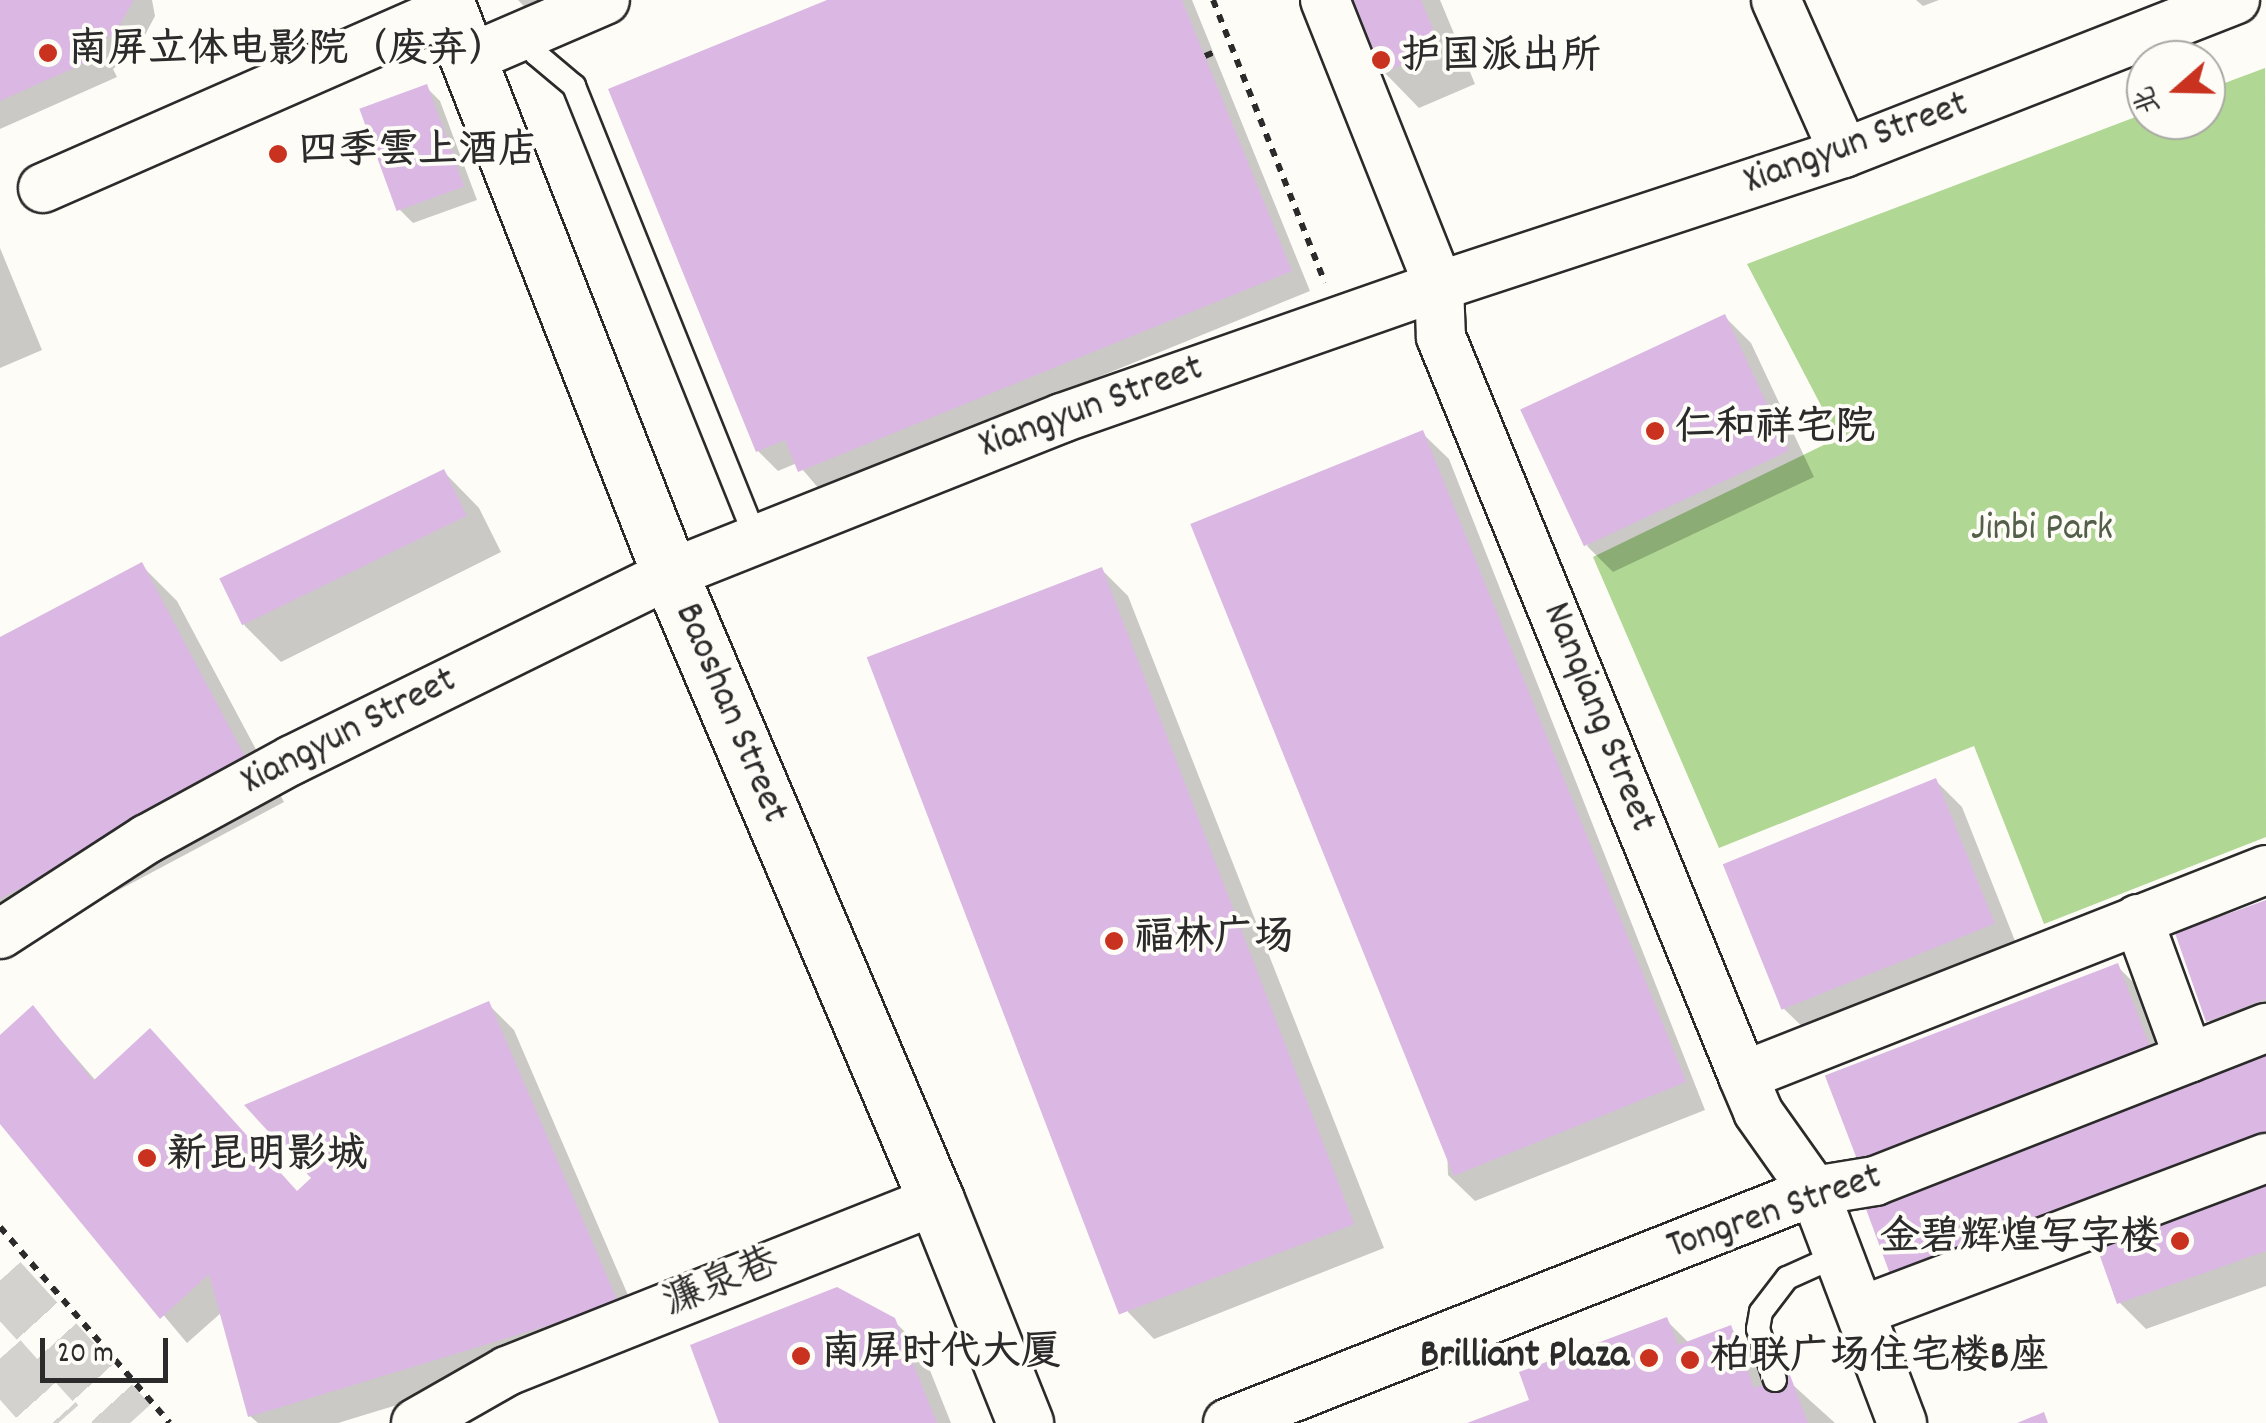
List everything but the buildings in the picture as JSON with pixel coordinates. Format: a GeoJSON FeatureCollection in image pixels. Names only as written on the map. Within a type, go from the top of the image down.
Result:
{"type":"FeatureCollection","features":[{"type":"Feature","properties":{"kind":"street"},"geometry":{"type":"LineString","coordinates":[[44,188],[454,23],[528,34],[605,0]]}},
{"type":"Feature","properties":{"kind":"street","name":"Nanqiang Street"},"geometry":{"type":"LineString","coordinates":[[1325,0],[1439,286],[1442,337],[1758,1112],[1814,1192],[1902,1423]]}},
{"type":"Feature","properties":{"kind":"street"},"geometry":{"type":"LineString","coordinates":[[1776,0],[1844,154]]}},
{"type":"Feature","properties":{"kind":"street","name":"Xiangyun Street"},"geometry":{"type":"LineString","coordinates":[[0,934],[179,821],[670,574],[1062,418],[1439,286],[1844,154],[2235,0]]}},
{"type":"Feature","properties":{"kind":"street","name":"Baoshan Street"},"geometry":{"type":"LineString","coordinates":[[454,23],[670,574],[936,1200],[1025,1423]]}},
{"type":"Feature","properties":{"kind":"street"},"geometry":{"type":"LineString","coordinates":[[1743,1076],[2266,870]]}},
{"type":"Feature","properties":{"kind":"street"},"geometry":{"type":"LineString","coordinates":[[2138,919],[2190,1058]]}},
{"type":"Feature","properties":{"kind":"street","name":"Tongren Street"},"geometry":{"type":"LineString","coordinates":[[1228,1423],[1814,1192],[1875,1180],[2266,1028]]}},
{"type":"Feature","properties":{"kind":"street"},"geometry":{"type":"LineString","coordinates":[[1861,1311],[2266,1158]]}},
{"type":"Feature","properties":{"kind":"street","name":"濂泉巷"},"geometry":{"type":"LineString","coordinates":[[416,1423],[507,1371],[936,1200]]}},
{"type":"Feature","properties":{"kind":"lane"},"geometry":{"type":"LineString","coordinates":[[528,34],[536,54],[574,86],[756,539]]}},
{"type":"Feature","properties":{"kind":"lane"},"geometry":{"type":"LineString","coordinates":[[1775,1380],[1758,1329],[1761,1312],[1787,1278],[1838,1255]]}},
{"type":"Feature","properties":{"kind":"path"},"geometry":{"type":"LineString","coordinates":[[1213,0],[1339,320]]}},
{"type":"Feature","properties":{"kind":"path"},"geometry":{"type":"LineString","coordinates":[[1204,56],[1219,50]]}},
{"type":"Feature","properties":{"kind":"path"},"geometry":{"type":"LineString","coordinates":[[0,1227],[170,1423]]}},
{"type":"Feature","properties":{"kind":"green space","name":"Jinbi Park"},"geometry":{"type":"Polygon","coordinates":[[[2265,68],[2266,837],[2044,924],[1974,746],[1719,848],[1593,557],[1838,438],[1747,264],[2126,121],[2126,140],[2226,140],[2226,83],[2265,68]]]}},
{"type":"Feature","properties":{"kind":"tunnel"},"geometry":{"type":"LineString","coordinates":[[0,1280],[130,1423]]}},
{"type":"Feature","properties":{"kind":"tunnel"},"geometry":{"type":"LineString","coordinates":[[0,1358],[58,1423]]}},
{"type":"Feature","properties":{"kind":"place","name":"南屏立体电影院（废弃）"},"geometry":{"type":"Point","coordinates":[48,53]}},
{"type":"Feature","properties":{"kind":"place","name":"护国派出所"},"geometry":{"type":"Point","coordinates":[1381,60]}},
{"type":"Feature","properties":{"kind":"place","name":"四季雲上酒店"},"geometry":{"type":"Point","coordinates":[278,154]}},
{"type":"Feature","properties":{"kind":"place","name":"仁和祥宅院"},"geometry":{"type":"Point","coordinates":[1655,431]}},
{"type":"Feature","properties":{"kind":"place","name":"福林广场"},"geometry":{"type":"Point","coordinates":[1114,941]}},
{"type":"Feature","properties":{"kind":"place","name":"新昆明影城"},"geometry":{"type":"Point","coordinates":[147,1158]}},
{"type":"Feature","properties":{"kind":"place","name":"金碧辉煌写字楼"},"geometry":{"type":"Point","coordinates":[2180,1241]}},
{"type":"Feature","properties":{"kind":"place","name":"南屏时代大厦"},"geometry":{"type":"Point","coordinates":[801,1356]}},
{"type":"Feature","properties":{"kind":"place","name":"Brilliant Plaza"},"geometry":{"type":"Point","coordinates":[1649,1358]}},
{"type":"Feature","properties":{"kind":"place","name":"柏联广场住宅楼B座"},"geometry":{"type":"Point","coordinates":[1690,1360]}}]}
